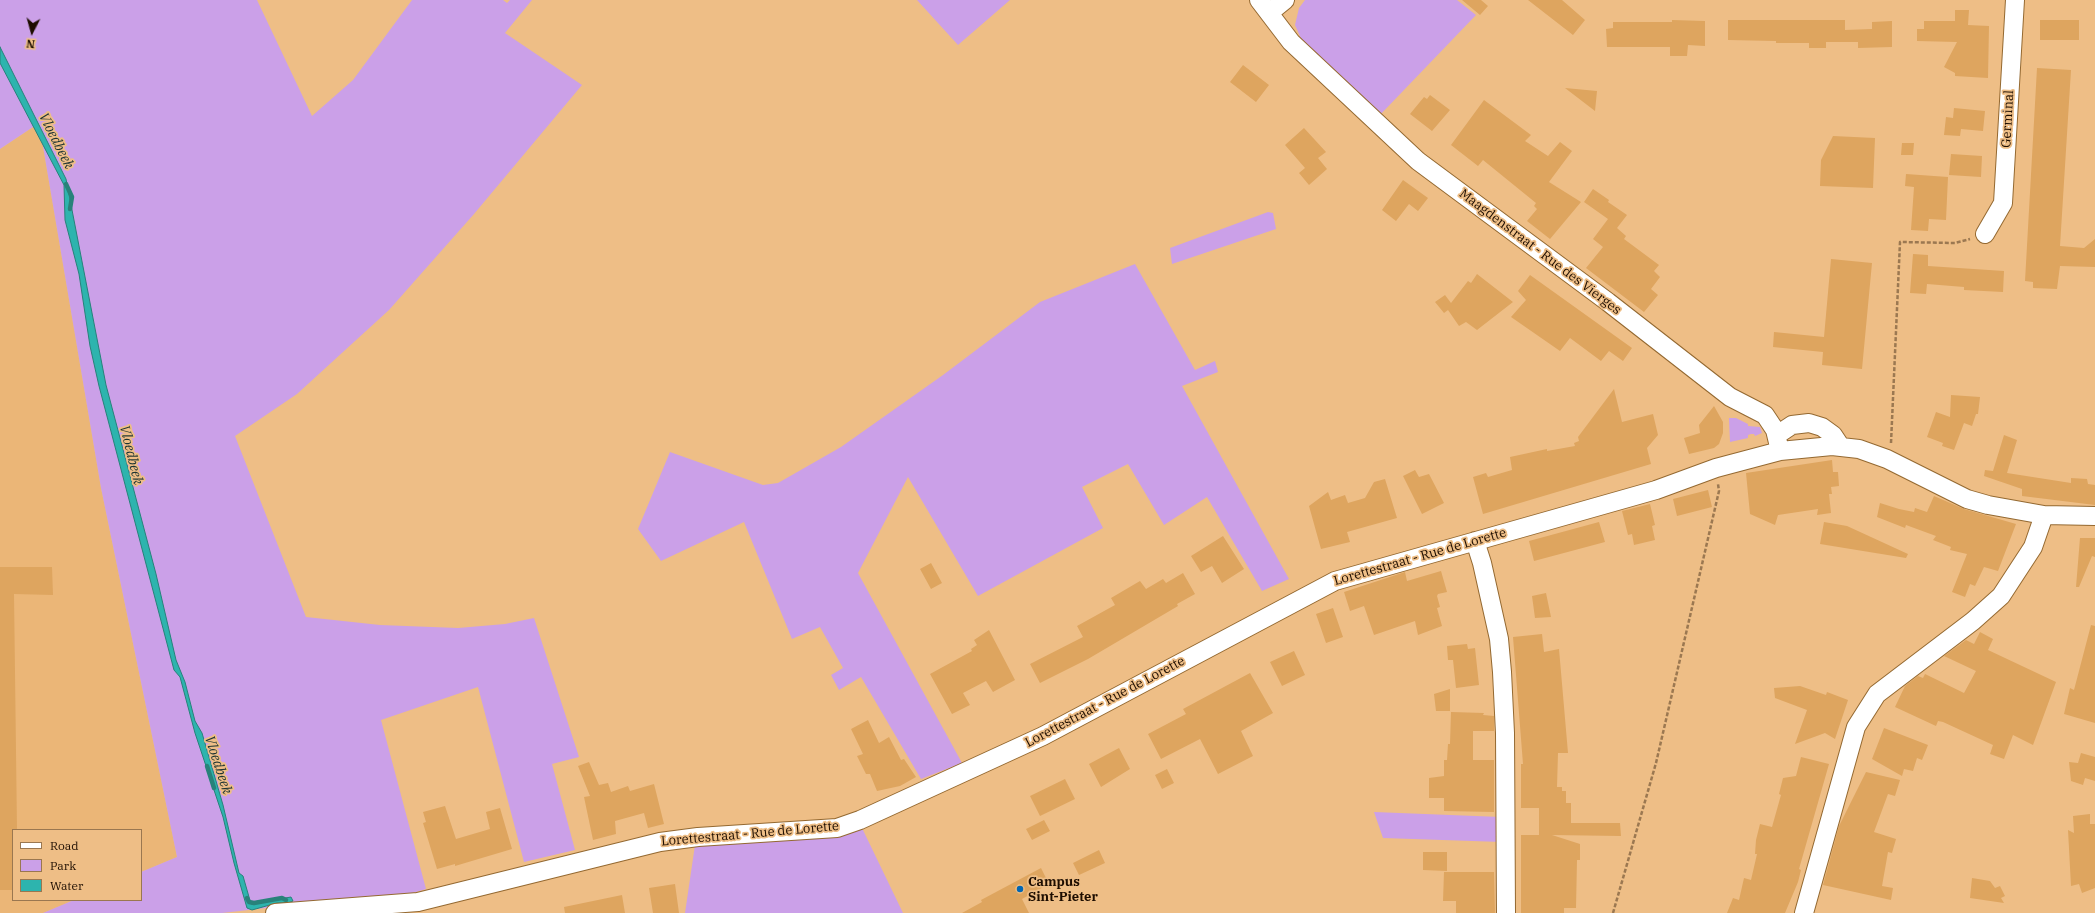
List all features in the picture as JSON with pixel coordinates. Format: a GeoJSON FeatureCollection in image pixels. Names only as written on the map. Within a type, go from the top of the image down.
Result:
{"type":"FeatureCollection","features":[{"type":"Feature","properties":{"kind":"street"},"geometry":{"type":"LineString","coordinates":[[1264,7],[1285,0]]}},
{"type":"Feature","properties":{"kind":"street","name":"Germinal"},"geometry":{"type":"LineString","coordinates":[[1985,234],[2003,203],[2015,0]]}},
{"type":"Feature","properties":{"kind":"street","name":"Maagdenstraat - Rue des Vierges"},"geometry":{"type":"LineString","coordinates":[[1264,7],[1291,42],[1418,161],[1608,302],[1730,397],[1765,415],[1773,425],[1778,443]]}},
{"type":"Feature","properties":{"kind":"street"},"geometry":{"type":"LineString","coordinates":[[1778,443],[1792,425],[1809,423],[1822,427],[1834,435],[1841,447]]}},
{"type":"Feature","properties":{"kind":"street","name":"Lorettestraat - Rue de Lorette"},"geometry":{"type":"LineString","coordinates":[[276,913],[417,907],[515,878],[631,847],[698,837],[836,828],[860,820],[1043,736],[1323,586],[1352,575],[1656,490],[1778,443],[1859,449],[1887,459],[1967,499],[1988,505],[2044,515],[2095,516]]}},
{"type":"Feature","properties":{"kind":"street"},"geometry":{"type":"LineString","coordinates":[[1804,913],[1856,728],[1877,694],[1973,621],[2001,596],[2033,547],[2044,515]]}},
{"type":"Feature","properties":{"kind":"street"},"geometry":{"type":"LineString","coordinates":[[1474,541],[1482,563],[1499,639],[1502,672],[1505,747],[1506,913]]}},
{"type":"Feature","properties":{"kind":"path"},"geometry":{"type":"LineString","coordinates":[[1887,459],[1892,440],[1900,242],[1955,243],[1985,234]]}},
{"type":"Feature","properties":{"kind":"path"},"geometry":{"type":"LineString","coordinates":[[1613,913],[1650,785],[1719,491],[1716,468]]}},
{"type":"Feature","properties":{"kind":"shaded area"},"geometry":{"type":"Polygon","coordinates":[[[39,123],[101,488],[177,857],[142,872],[142,829],[12,829],[12,901],[72,901],[43,913],[0,913],[0,149],[39,123]]]}},
{"type":"Feature","properties":{"kind":"green space"},"geometry":{"type":"Polygon","coordinates":[[[0,0],[257,0],[312,116],[353,80],[412,0],[503,0],[507,3],[510,0],[532,0],[505,33],[582,85],[474,214],[389,310],[297,394],[235,436],[306,617],[380,625],[458,628],[505,624],[534,618],[579,757],[552,764],[575,850],[524,862],[478,687],[381,720],[426,889],[406,895],[310,903],[222,913],[43,913],[72,901],[142,901],[142,872],[177,857],[101,488],[39,123],[0,149],[0,0]]]}},
{"type":"Feature","properties":{"kind":"green space"},"geometry":{"type":"Polygon","coordinates":[[[917,0],[1010,0],[958,45],[917,0]]]}},
{"type":"Feature","properties":{"kind":"green space"},"geometry":{"type":"Polygon","coordinates":[[[1305,0],[1457,0],[1476,15],[1379,116],[1303,43],[1295,25],[1299,8],[1305,0]]]}},
{"type":"Feature","properties":{"kind":"green space"},"geometry":{"type":"Polygon","coordinates":[[[1268,212],[1273,213],[1276,229],[1172,264],[1170,248],[1268,212]]]}},
{"type":"Feature","properties":{"kind":"green space"},"geometry":{"type":"Polygon","coordinates":[[[1135,264],[1195,370],[1215,361],[1218,372],[1182,386],[1289,579],[1262,591],[1207,497],[1164,525],[1128,464],[1082,487],[1103,528],[978,596],[908,477],[858,573],[962,763],[921,779],[861,677],[839,690],[831,675],[843,668],[820,627],[792,639],[744,522],[661,561],[638,529],[670,452],[763,485],[778,483],[841,447],[943,375],[1040,302],[1135,264]]]}},
{"type":"Feature","properties":{"kind":"green space"},"geometry":{"type":"Polygon","coordinates":[[[1729,418],[1736,418],[1748,424],[1748,426],[1760,427],[1762,433],[1755,436],[1754,434],[1751,434],[1748,435],[1748,438],[1730,442],[1729,418]]]}},
{"type":"Feature","properties":{"kind":"green space"},"geometry":{"type":"Polygon","coordinates":[[[1374,812],[1501,817],[1502,842],[1383,838],[1374,812]]]}},
{"type":"Feature","properties":{"kind":"green space"},"geometry":{"type":"Polygon","coordinates":[[[862,828],[903,913],[685,913],[695,845],[862,828]]]}},
{"type":"Feature","properties":{"kind":"water"},"geometry":{"type":"Polygon","coordinates":[[[0,47],[66,179],[106,385],[156,574],[176,660],[185,682],[195,721],[202,733],[223,805],[239,873],[243,876],[251,904],[291,897],[293,901],[288,903],[277,903],[252,910],[247,908],[223,817],[195,733],[180,677],[174,670],[99,386],[90,346],[79,274],[65,220],[64,185],[0,63],[0,47]]]}},
{"type":"Feature","properties":{"kind":"building"},"geometry":{"type":"Polygon","coordinates":[[[1462,0],[1481,0],[1488,6],[1480,15],[1462,0]]]}},
{"type":"Feature","properties":{"kind":"building"},"geometry":{"type":"Polygon","coordinates":[[[1528,0],[1562,0],[1585,20],[1573,35],[1528,0]]]}},
{"type":"Feature","properties":{"kind":"building"},"geometry":{"type":"Polygon","coordinates":[[[1955,10],[1969,10],[1968,25],[1989,26],[1988,78],[1955,76],[1955,73],[1944,67],[1957,42],[1917,41],[1917,29],[1924,29],[1924,21],[1955,21],[1955,10]]]}},
{"type":"Feature","properties":{"kind":"building"},"geometry":{"type":"Polygon","coordinates":[[[1672,20],[1705,21],[1705,46],[1688,45],[1687,56],[1670,56],[1670,47],[1607,47],[1606,29],[1613,28],[1613,22],[1672,22],[1672,20]]]}},
{"type":"Feature","properties":{"kind":"building"},"geometry":{"type":"Polygon","coordinates":[[[1728,20],[1845,20],[1845,30],[1872,29],[1872,22],[1892,21],[1892,47],[1858,48],[1858,42],[1826,42],[1826,48],[1809,48],[1809,43],[1776,43],[1776,41],[1728,40],[1728,20]]]}},
{"type":"Feature","properties":{"kind":"building"},"geometry":{"type":"Polygon","coordinates":[[[2040,20],[2079,20],[2079,40],[2040,40],[2040,20]]]}},
{"type":"Feature","properties":{"kind":"building"},"geometry":{"type":"Polygon","coordinates":[[[1243,65],[1269,85],[1256,102],[1230,82],[1243,65]]]}},
{"type":"Feature","properties":{"kind":"building"},"geometry":{"type":"Polygon","coordinates":[[[2037,68],[2071,70],[2060,246],[2084,248],[2095,239],[2095,267],[2060,266],[2057,289],[2033,288],[2033,282],[2025,281],[2037,68]]]}},
{"type":"Feature","properties":{"kind":"building"},"geometry":{"type":"Polygon","coordinates":[[[1565,88],[1597,91],[1595,111],[1565,88]]]}},
{"type":"Feature","properties":{"kind":"building"},"geometry":{"type":"Polygon","coordinates":[[[1430,95],[1450,110],[1432,131],[1410,114],[1424,97],[1427,99],[1430,95]]]}},
{"type":"Feature","properties":{"kind":"building"},"geometry":{"type":"Polygon","coordinates":[[[1484,100],[1531,135],[1525,141],[1548,156],[1560,142],[1572,151],[1549,182],[1581,202],[1550,239],[1527,221],[1537,209],[1534,206],[1536,203],[1483,160],[1478,166],[1451,145],[1484,100]]]}},
{"type":"Feature","properties":{"kind":"building"},"geometry":{"type":"Polygon","coordinates":[[[1954,108],[1985,111],[1983,131],[1961,129],[1960,136],[1944,135],[1946,117],[1953,118],[1954,108]]]}},
{"type":"Feature","properties":{"kind":"building"},"geometry":{"type":"Polygon","coordinates":[[[1304,128],[1326,152],[1318,158],[1327,169],[1309,185],[1299,173],[1305,168],[1285,145],[1304,128]]]}},
{"type":"Feature","properties":{"kind":"building"},"geometry":{"type":"Polygon","coordinates":[[[1833,136],[1875,138],[1873,188],[1820,186],[1821,160],[1833,136]]]}},
{"type":"Feature","properties":{"kind":"building"},"geometry":{"type":"Polygon","coordinates":[[[1902,143],[1914,143],[1913,155],[1901,155],[1902,143]]]}},
{"type":"Feature","properties":{"kind":"building"},"geometry":{"type":"Polygon","coordinates":[[[1951,154],[1982,156],[1981,177],[1949,175],[1951,154]]]}},
{"type":"Feature","properties":{"kind":"building"},"geometry":{"type":"Polygon","coordinates":[[[1906,174],[1948,177],[1946,220],[1929,219],[1928,231],[1911,230],[1914,187],[1905,186],[1906,174]]]}},
{"type":"Feature","properties":{"kind":"building"},"geometry":{"type":"Polygon","coordinates":[[[1403,180],[1428,198],[1418,211],[1409,204],[1396,221],[1382,210],[1403,180]]]}},
{"type":"Feature","properties":{"kind":"building"},"geometry":{"type":"Polygon","coordinates":[[[1593,189],[1609,200],[1608,202],[1627,215],[1617,228],[1626,236],[1624,239],[1659,265],[1654,271],[1660,277],[1651,289],[1658,295],[1644,312],[1586,268],[1603,247],[1593,239],[1608,219],[1584,202],[1593,189]]]}},
{"type":"Feature","properties":{"kind":"building"},"geometry":{"type":"Polygon","coordinates":[[[1913,254],[1928,255],[1928,266],[2004,271],[2003,292],[1964,290],[1964,287],[1927,284],[1926,294],[1910,293],[1913,254]]]}},
{"type":"Feature","properties":{"kind":"building"},"geometry":{"type":"Polygon","coordinates":[[[1831,259],[1872,263],[1862,369],[1822,365],[1823,352],[1773,347],[1774,332],[1824,337],[1831,259]]]}},
{"type":"Feature","properties":{"kind":"building"},"geometry":{"type":"Polygon","coordinates":[[[1477,274],[1513,302],[1477,330],[1466,322],[1459,326],[1448,310],[1444,313],[1435,302],[1445,295],[1451,303],[1468,281],[1471,283],[1477,274]]]}},
{"type":"Feature","properties":{"kind":"building"},"geometry":{"type":"Polygon","coordinates":[[[1530,275],[1632,348],[1623,361],[1609,351],[1601,361],[1570,338],[1560,351],[1511,317],[1526,300],[1518,291],[1530,275]]]}},
{"type":"Feature","properties":{"kind":"building"},"geometry":{"type":"Polygon","coordinates":[[[1614,389],[1622,422],[1653,414],[1658,435],[1647,448],[1651,464],[1483,514],[1473,477],[1486,473],[1488,477],[1512,470],[1510,457],[1547,449],[1547,451],[1575,446],[1574,443],[1579,441],[1578,437],[1614,389]]]}},
{"type":"Feature","properties":{"kind":"building"},"geometry":{"type":"Polygon","coordinates":[[[1951,395],[1980,397],[1978,414],[1976,414],[1972,426],[1964,423],[1954,450],[1942,446],[1943,443],[1927,437],[1936,412],[1950,417],[1951,395]]]}},
{"type":"Feature","properties":{"kind":"building"},"geometry":{"type":"Polygon","coordinates":[[[1714,406],[1723,422],[1723,433],[1719,444],[1714,448],[1689,454],[1684,438],[1700,433],[1699,425],[1714,406]]]}},
{"type":"Feature","properties":{"kind":"building"},"geometry":{"type":"Polygon","coordinates":[[[2004,435],[2017,440],[2007,473],[2071,483],[2071,478],[2087,479],[2088,484],[2095,485],[2095,505],[2022,496],[2022,489],[1984,476],[1985,470],[1993,471],[2004,435]]]}},
{"type":"Feature","properties":{"kind":"building"},"geometry":{"type":"Polygon","coordinates":[[[1832,460],[1833,472],[1838,472],[1839,486],[1831,487],[1832,494],[1829,494],[1831,513],[1817,515],[1818,509],[1778,515],[1775,525],[1750,514],[1746,473],[1832,460]]]}},
{"type":"Feature","properties":{"kind":"building"},"geometry":{"type":"Polygon","coordinates":[[[1415,470],[1419,477],[1429,474],[1444,503],[1422,514],[1403,476],[1415,470]]]}},
{"type":"Feature","properties":{"kind":"building"},"geometry":{"type":"Polygon","coordinates":[[[1385,479],[1397,518],[1347,532],[1350,542],[1321,549],[1309,506],[1328,492],[1331,500],[1345,495],[1348,503],[1365,498],[1374,482],[1385,479]]]}},
{"type":"Feature","properties":{"kind":"building"},"geometry":{"type":"Polygon","coordinates":[[[1708,490],[1712,507],[1677,516],[1673,499],[1708,490]]]}},
{"type":"Feature","properties":{"kind":"building"},"geometry":{"type":"Polygon","coordinates":[[[1934,496],[1964,509],[2016,524],[1998,571],[1984,567],[1975,586],[1970,584],[1965,597],[1952,592],[1967,554],[1950,550],[1951,547],[1933,540],[1936,536],[1906,525],[1905,528],[1877,517],[1880,503],[1914,512],[1915,508],[1927,512],[1934,496]]]}},
{"type":"Feature","properties":{"kind":"building"},"geometry":{"type":"Polygon","coordinates":[[[1650,504],[1655,525],[1652,526],[1655,540],[1634,545],[1632,534],[1628,535],[1622,511],[1650,504]]]}},
{"type":"Feature","properties":{"kind":"building"},"geometry":{"type":"Polygon","coordinates":[[[1599,522],[1605,542],[1534,561],[1529,541],[1599,522]]]}},
{"type":"Feature","properties":{"kind":"building"},"geometry":{"type":"Polygon","coordinates":[[[1824,522],[1847,526],[1908,554],[1906,558],[1820,544],[1824,522]]]}},
{"type":"Feature","properties":{"kind":"building"},"geometry":{"type":"Polygon","coordinates":[[[1223,536],[1244,569],[1222,583],[1212,566],[1201,572],[1191,556],[1223,536]]]}},
{"type":"Feature","properties":{"kind":"building"},"geometry":{"type":"Polygon","coordinates":[[[2080,538],[2095,538],[2095,557],[2092,556],[2079,587],[2076,587],[2080,538]]]}},
{"type":"Feature","properties":{"kind":"building"},"geometry":{"type":"Polygon","coordinates":[[[931,563],[942,583],[931,589],[920,569],[931,563]]]}},
{"type":"Feature","properties":{"kind":"building"},"geometry":{"type":"Polygon","coordinates":[[[0,567],[52,567],[53,595],[14,594],[17,829],[12,829],[12,890],[0,890],[0,567]]]}},
{"type":"Feature","properties":{"kind":"building"},"geometry":{"type":"Polygon","coordinates":[[[1441,571],[1447,592],[1438,594],[1437,596],[1440,607],[1437,608],[1442,626],[1418,635],[1415,621],[1374,635],[1364,606],[1350,611],[1344,592],[1405,572],[1407,581],[1441,571]]]}},
{"type":"Feature","properties":{"kind":"building"},"geometry":{"type":"Polygon","coordinates":[[[1183,573],[1195,594],[1177,604],[1178,606],[1088,659],[1040,683],[1030,664],[1083,637],[1077,626],[1115,605],[1111,598],[1140,581],[1146,589],[1163,579],[1166,583],[1183,573]]]}},
{"type":"Feature","properties":{"kind":"building"},"geometry":{"type":"Polygon","coordinates":[[[1546,593],[1551,617],[1535,618],[1532,596],[1546,593]]]}},
{"type":"Feature","properties":{"kind":"building"},"geometry":{"type":"Polygon","coordinates":[[[1333,608],[1343,637],[1326,643],[1316,614],[1333,608]]]}},
{"type":"Feature","properties":{"kind":"building"},"geometry":{"type":"Polygon","coordinates":[[[2091,625],[2095,626],[2095,723],[2064,714],[2070,688],[2074,690],[2091,625]]]}},
{"type":"Feature","properties":{"kind":"building"},"geometry":{"type":"Polygon","coordinates":[[[989,630],[1015,680],[993,692],[986,681],[963,693],[970,705],[952,714],[930,674],[972,651],[971,649],[977,645],[974,640],[989,630]]]}},
{"type":"Feature","properties":{"kind":"building"},"geometry":{"type":"Polygon","coordinates":[[[1980,632],[1993,639],[1988,650],[2056,682],[2033,745],[2013,735],[2004,759],[1990,754],[1993,745],[1943,722],[1938,721],[1936,726],[1895,707],[1905,686],[1918,676],[1923,678],[1925,674],[1964,693],[1976,671],[1944,656],[1966,640],[1974,644],[1980,632]]]}},
{"type":"Feature","properties":{"kind":"building"},"geometry":{"type":"Polygon","coordinates":[[[1542,634],[1544,652],[1559,649],[1568,753],[1558,753],[1557,787],[1562,787],[1562,791],[1566,791],[1566,803],[1571,803],[1571,823],[1620,823],[1621,836],[1552,835],[1580,844],[1580,860],[1577,860],[1576,908],[1564,908],[1564,913],[1521,913],[1521,835],[1539,835],[1539,808],[1521,808],[1521,764],[1523,764],[1513,637],[1542,634]]]}},
{"type":"Feature","properties":{"kind":"building"},"geometry":{"type":"Polygon","coordinates":[[[1467,644],[1468,649],[1475,648],[1479,685],[1456,688],[1453,660],[1448,660],[1447,646],[1467,644]]]}},
{"type":"Feature","properties":{"kind":"building"},"geometry":{"type":"Polygon","coordinates":[[[1294,651],[1305,675],[1282,686],[1270,662],[1294,651]]]}},
{"type":"Feature","properties":{"kind":"building"},"geometry":{"type":"Polygon","coordinates":[[[1250,673],[1273,713],[1241,731],[1253,756],[1218,774],[1200,739],[1161,759],[1148,734],[1186,714],[1183,709],[1250,673]]]}},
{"type":"Feature","properties":{"kind":"building"},"geometry":{"type":"Polygon","coordinates":[[[1800,686],[1826,695],[1827,692],[1848,700],[1835,739],[1825,733],[1795,744],[1807,710],[1775,698],[1774,688],[1800,686]]]}},
{"type":"Feature","properties":{"kind":"building"},"geometry":{"type":"Polygon","coordinates":[[[1450,689],[1450,711],[1436,711],[1434,694],[1450,689]]]}},
{"type":"Feature","properties":{"kind":"building"},"geometry":{"type":"Polygon","coordinates":[[[1451,712],[1484,713],[1483,715],[1494,716],[1494,731],[1473,731],[1473,760],[1494,760],[1494,812],[1444,811],[1444,798],[1429,798],[1429,778],[1444,776],[1444,760],[1447,760],[1448,744],[1450,744],[1451,712]]]}},
{"type":"Feature","properties":{"kind":"building"},"geometry":{"type":"Polygon","coordinates":[[[868,720],[879,743],[889,737],[901,760],[904,759],[916,777],[900,786],[877,791],[870,774],[866,774],[857,756],[863,754],[851,729],[868,720]]]}},
{"type":"Feature","properties":{"kind":"building"},"geometry":{"type":"Polygon","coordinates":[[[1884,728],[1928,745],[1922,760],[1917,758],[1913,771],[1904,769],[1902,776],[1872,759],[1884,728]]]}},
{"type":"Feature","properties":{"kind":"building"},"geometry":{"type":"Polygon","coordinates":[[[1119,748],[1130,769],[1101,787],[1089,764],[1119,748]]]}},
{"type":"Feature","properties":{"kind":"building"},"geometry":{"type":"Polygon","coordinates":[[[2081,753],[2095,757],[2095,781],[2085,778],[2083,785],[2071,781],[2069,762],[2078,763],[2081,753]]]}},
{"type":"Feature","properties":{"kind":"building"},"geometry":{"type":"Polygon","coordinates":[[[1801,757],[1829,764],[1799,869],[1801,870],[1798,882],[1785,913],[1727,913],[1733,898],[1739,900],[1744,878],[1751,880],[1757,854],[1755,854],[1756,840],[1760,824],[1772,827],[1781,795],[1779,794],[1783,778],[1796,776],[1801,757]]]}},
{"type":"Feature","properties":{"kind":"building"},"geometry":{"type":"Polygon","coordinates":[[[589,762],[599,785],[608,783],[611,792],[628,786],[630,791],[654,784],[664,824],[648,828],[644,813],[615,821],[616,834],[593,840],[584,797],[590,796],[578,766],[589,762]]]}},
{"type":"Feature","properties":{"kind":"building"},"geometry":{"type":"Polygon","coordinates":[[[1167,769],[1174,783],[1162,789],[1155,775],[1167,769]]]}},
{"type":"Feature","properties":{"kind":"building"},"geometry":{"type":"Polygon","coordinates":[[[1866,772],[1900,780],[1895,796],[1888,794],[1874,832],[1896,839],[1892,853],[1888,852],[1882,886],[1893,888],[1891,900],[1823,885],[1839,826],[1866,772]]]}},
{"type":"Feature","properties":{"kind":"building"},"geometry":{"type":"Polygon","coordinates":[[[1065,779],[1075,799],[1040,816],[1030,796],[1065,779]]]}},
{"type":"Feature","properties":{"kind":"building"},"geometry":{"type":"Polygon","coordinates":[[[445,806],[456,839],[490,829],[486,812],[500,808],[512,849],[455,866],[455,864],[437,869],[423,823],[426,822],[423,812],[445,806]]]}},
{"type":"Feature","properties":{"kind":"building"},"geometry":{"type":"Polygon","coordinates":[[[2090,814],[2090,824],[2095,824],[2095,888],[2082,893],[2079,884],[2071,886],[2068,830],[2074,833],[2073,816],[2090,814]]]}},
{"type":"Feature","properties":{"kind":"building"},"geometry":{"type":"Polygon","coordinates":[[[1044,820],[1050,831],[1032,840],[1026,829],[1044,820]]]}},
{"type":"Feature","properties":{"kind":"building"},"geometry":{"type":"Polygon","coordinates":[[[1099,850],[1105,863],[1079,875],[1073,863],[1099,850]]]}},
{"type":"Feature","properties":{"kind":"building"},"geometry":{"type":"Polygon","coordinates":[[[1423,852],[1447,852],[1447,871],[1423,870],[1423,852]]]}},
{"type":"Feature","properties":{"kind":"building","name":"Campus Sint-Pieter"},"geometry":{"type":"Polygon","coordinates":[[[1041,868],[1049,884],[1022,899],[1029,913],[962,913],[982,902],[981,900],[1041,868]]]}},
{"type":"Feature","properties":{"kind":"building"},"geometry":{"type":"Polygon","coordinates":[[[1444,872],[1494,872],[1495,913],[1456,913],[1456,901],[1443,901],[1444,872]]]}},
{"type":"Feature","properties":{"kind":"building"},"geometry":{"type":"Polygon","coordinates":[[[1972,878],[1990,881],[1995,888],[2000,886],[2005,896],[2001,898],[2004,903],[1970,898],[1972,878]]]}},
{"type":"Feature","properties":{"kind":"building"},"geometry":{"type":"Polygon","coordinates":[[[675,884],[679,913],[653,913],[649,888],[675,884]]]}},
{"type":"Feature","properties":{"kind":"building"},"geometry":{"type":"Polygon","coordinates":[[[622,895],[625,913],[565,913],[564,907],[622,895]]]}},
{"type":"Feature","properties":{"kind":"waterway","name":"Vloedbeek"},"geometry":{"type":"LineString","coordinates":[[66,184],[72,197],[70,209]]}},
{"type":"Feature","properties":{"kind":"waterway","name":"Vloedbeek"},"geometry":{"type":"LineString","coordinates":[[207,766],[214,788]]}},
{"type":"Feature","properties":{"kind":"waterway","name":"Vloedbeek"},"geometry":{"type":"LineString","coordinates":[[247,898],[249,902],[254,903],[282,898],[286,900]]}},
{"type":"Feature","properties":{"kind":"place","name":"Campus Sint-Pieter"},"geometry":{"type":"Point","coordinates":[1020,889]}}]}
